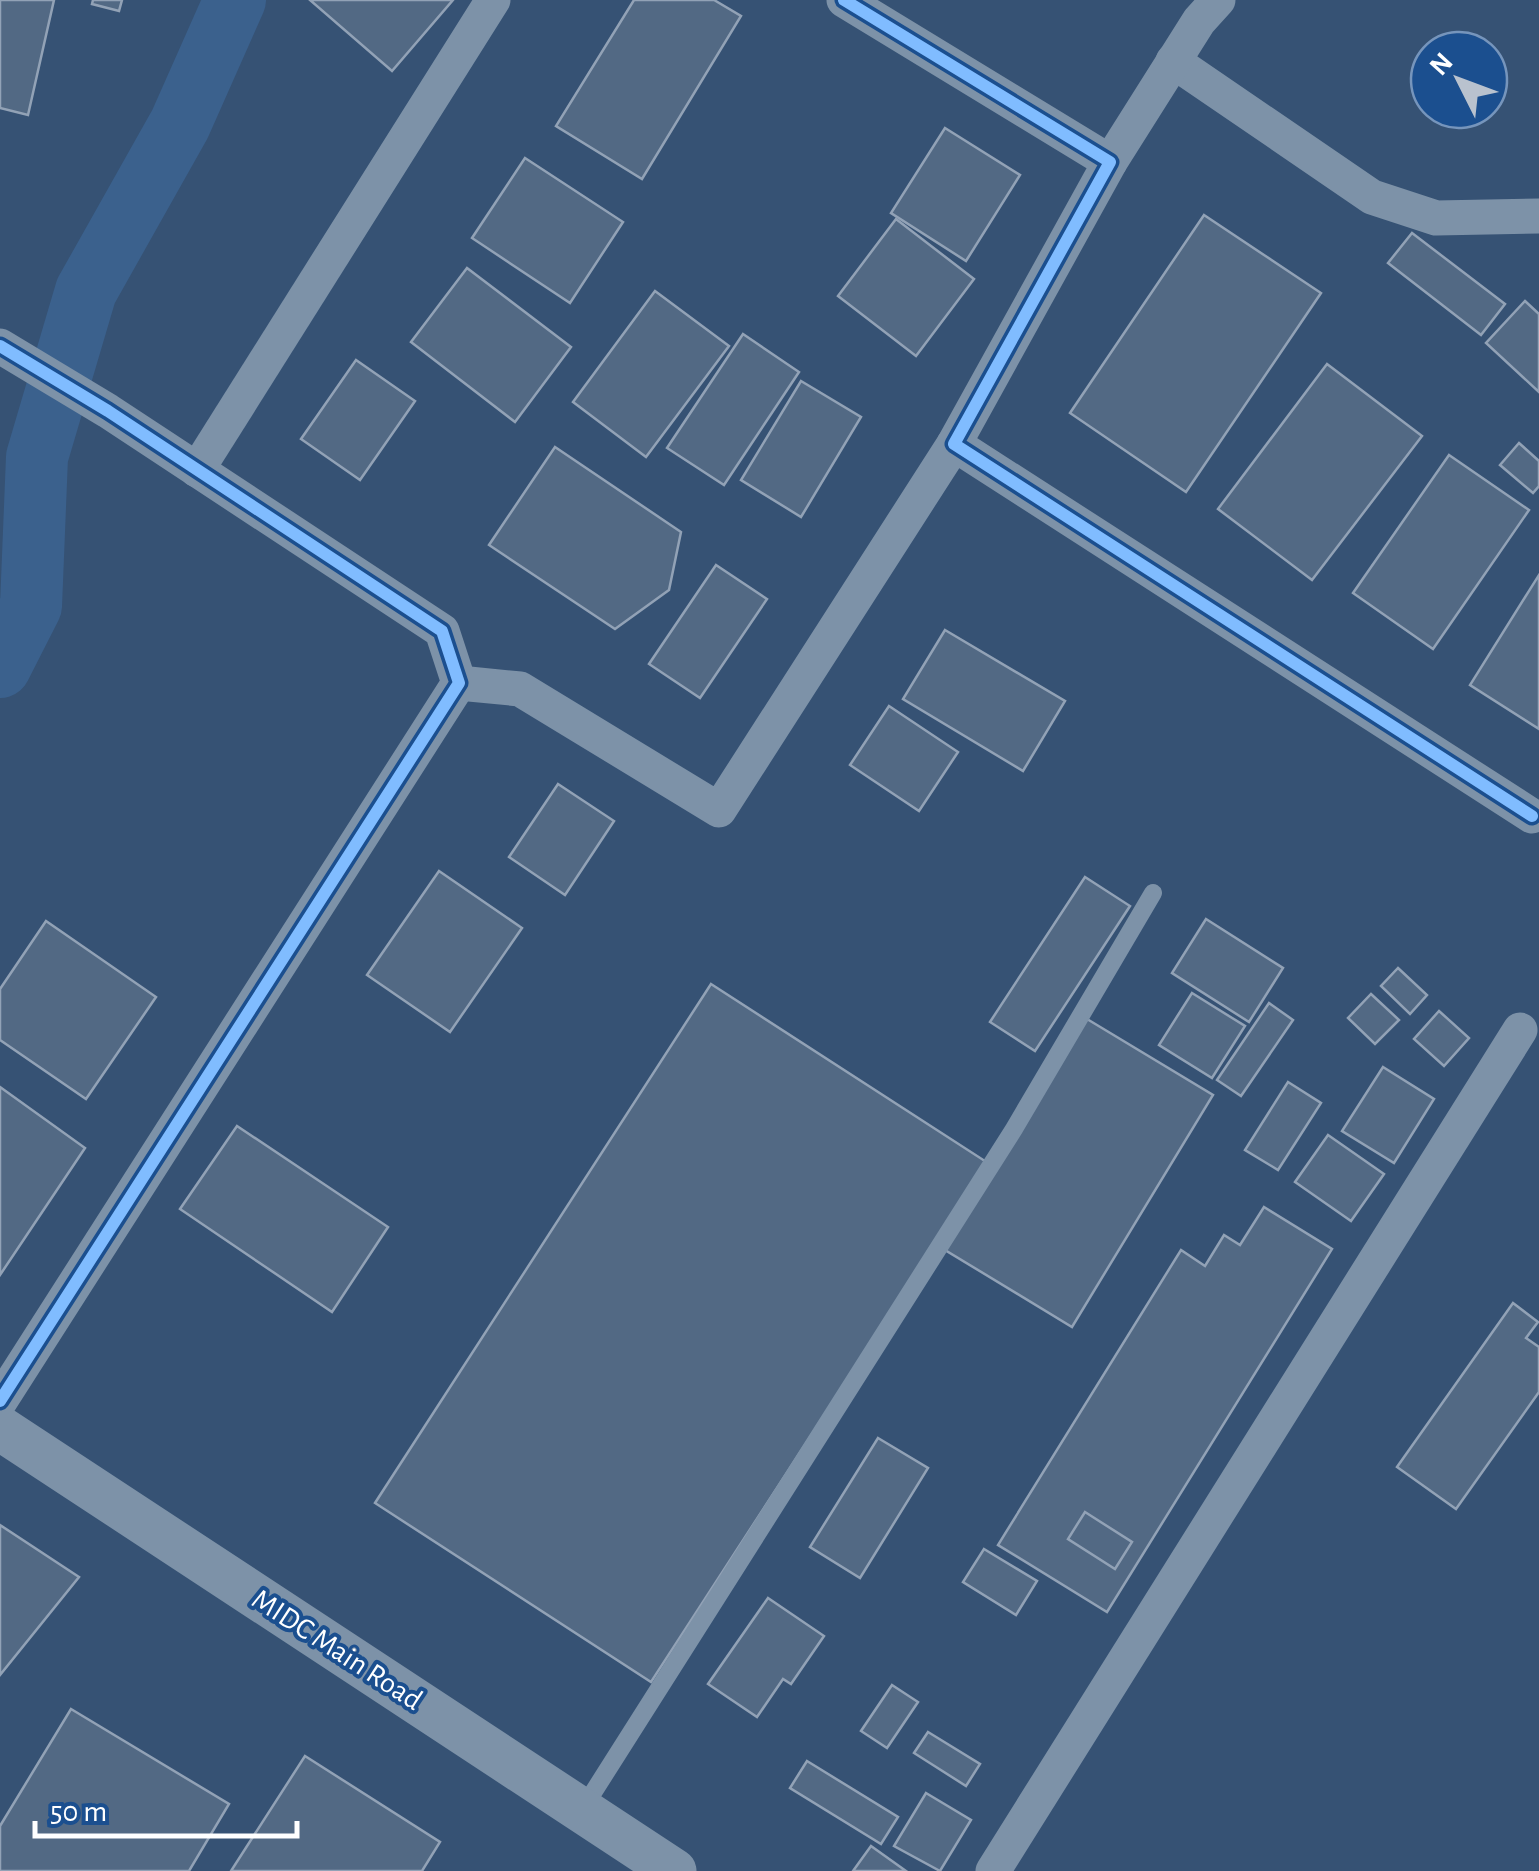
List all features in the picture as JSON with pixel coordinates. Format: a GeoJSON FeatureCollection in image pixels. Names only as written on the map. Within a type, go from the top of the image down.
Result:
{"type":"FeatureCollection","features":[{"type":"Feature","properties":{"kind":"street"},"geometry":{"type":"LineString","coordinates":[[198,470],[493,0]]}},
{"type":"Feature","properties":{"kind":"street"},"geometry":{"type":"LineString","coordinates":[[844,0],[1110,162]]}},
{"type":"Feature","properties":{"kind":"street"},"geometry":{"type":"LineString","coordinates":[[460,683],[520,689],[719,810],[954,444],[1110,162],[1173,61],[1218,0]]}},
{"type":"Feature","properties":{"kind":"street"},"geometry":{"type":"LineString","coordinates":[[1173,61],[1372,197],[1436,218],[1539,216]]}},
{"type":"Feature","properties":{"kind":"street"},"geometry":{"type":"LineString","coordinates":[[0,346],[198,470],[442,631],[460,683]]}},
{"type":"Feature","properties":{"kind":"street"},"geometry":{"type":"LineString","coordinates":[[954,444],[1532,816]]}},
{"type":"Feature","properties":{"kind":"street"},"geometry":{"type":"LineString","coordinates":[[0,1401],[460,683]]}},
{"type":"Feature","properties":{"kind":"street"},"geometry":{"type":"LineString","coordinates":[[993,1871],[1520,1030]]}},
{"type":"Feature","properties":{"kind":"street","name":"MIDC Main Road"},"geometry":{"type":"LineString","coordinates":[[0,1428],[674,1871]]}},
{"type":"Feature","properties":{"kind":"lane"},"geometry":{"type":"LineString","coordinates":[[582,1810],[1014,1129],[1153,892]]}},
{"type":"Feature","properties":{"kind":"building"},"geometry":{"type":"Polygon","coordinates":[[[0,0],[54,0],[28,115],[0,108],[0,0]]]}},
{"type":"Feature","properties":{"kind":"building"},"geometry":{"type":"Polygon","coordinates":[[[93,0],[122,0],[119,11],[92,4],[93,0]]]}},
{"type":"Feature","properties":{"kind":"building"},"geometry":{"type":"Polygon","coordinates":[[[310,0],[453,0],[392,71],[310,0]]]}},
{"type":"Feature","properties":{"kind":"building"},"geometry":{"type":"Polygon","coordinates":[[[634,0],[714,0],[741,16],[642,179],[556,126],[634,0]]]}},
{"type":"Feature","properties":{"kind":"building"},"geometry":{"type":"Polygon","coordinates":[[[945,128],[1020,175],[966,261],[891,213],[945,128]]]}},
{"type":"Feature","properties":{"kind":"building"},"geometry":{"type":"Polygon","coordinates":[[[525,158],[623,222],[570,303],[472,238],[525,158]]]}},
{"type":"Feature","properties":{"kind":"building"},"geometry":{"type":"Polygon","coordinates":[[[1204,215],[1321,293],[1186,492],[1070,413],[1204,215]]]}},
{"type":"Feature","properties":{"kind":"building"},"geometry":{"type":"Polygon","coordinates":[[[896,219],[974,279],[916,356],[838,296],[896,219]]]}},
{"type":"Feature","properties":{"kind":"building"},"geometry":{"type":"Polygon","coordinates":[[[1412,233],[1505,304],[1481,335],[1388,263],[1412,233]]]}},
{"type":"Feature","properties":{"kind":"building"},"geometry":{"type":"Polygon","coordinates":[[[467,268],[571,347],[515,422],[411,342],[467,268]]]}},
{"type":"Feature","properties":{"kind":"building"},"geometry":{"type":"Polygon","coordinates":[[[655,291],[729,346],[646,457],[573,402],[655,291]]]}},
{"type":"Feature","properties":{"kind":"building"},"geometry":{"type":"Polygon","coordinates":[[[1525,301],[1539,314],[1539,392],[1486,343],[1525,301]]]}},
{"type":"Feature","properties":{"kind":"building"},"geometry":{"type":"Polygon","coordinates":[[[743,334],[799,372],[724,485],[667,448],[743,334]]]}},
{"type":"Feature","properties":{"kind":"building"},"geometry":{"type":"Polygon","coordinates":[[[356,360],[415,401],[360,480],[301,439],[356,360]]]}},
{"type":"Feature","properties":{"kind":"building"},"geometry":{"type":"Polygon","coordinates":[[[1327,364],[1422,436],[1312,580],[1218,509],[1327,364]]]}},
{"type":"Feature","properties":{"kind":"building"},"geometry":{"type":"Polygon","coordinates":[[[801,381],[861,417],[801,517],[741,480],[801,381]]]}},
{"type":"Feature","properties":{"kind":"building"},"geometry":{"type":"Polygon","coordinates":[[[1519,443],[1539,461],[1539,486],[1533,493],[1500,465],[1519,443]]]}},
{"type":"Feature","properties":{"kind":"building"},"geometry":{"type":"Polygon","coordinates":[[[555,447],[681,532],[669,590],[615,629],[489,545],[555,447]]]}},
{"type":"Feature","properties":{"kind":"building"},"geometry":{"type":"Polygon","coordinates":[[[1449,455],[1529,510],[1433,649],[1353,593],[1449,455]]]}},
{"type":"Feature","properties":{"kind":"building"},"geometry":{"type":"Polygon","coordinates":[[[716,565],[767,599],[700,698],[649,664],[716,565]]]}},
{"type":"Feature","properties":{"kind":"building"},"geometry":{"type":"Polygon","coordinates":[[[1539,575],[1539,729],[1470,685],[1539,575]]]}},
{"type":"Feature","properties":{"kind":"building"},"geometry":{"type":"Polygon","coordinates":[[[945,630],[1065,701],[1023,771],[903,699],[945,630]]]}},
{"type":"Feature","properties":{"kind":"building"},"geometry":{"type":"Polygon","coordinates":[[[889,706],[958,752],[919,811],[850,765],[889,706]]]}},
{"type":"Feature","properties":{"kind":"building"},"geometry":{"type":"Polygon","coordinates":[[[558,784],[614,821],[565,895],[509,857],[558,784]]]}},
{"type":"Feature","properties":{"kind":"building"},"geometry":{"type":"Polygon","coordinates":[[[439,871],[522,928],[450,1032],[367,975],[439,871]]]}},
{"type":"Feature","properties":{"kind":"building"},"geometry":{"type":"Polygon","coordinates":[[[1085,877],[1130,906],[1035,1051],[990,1022],[1085,877]]]}},
{"type":"Feature","properties":{"kind":"building"},"geometry":{"type":"Polygon","coordinates":[[[1206,919],[1283,968],[1249,1022],[1172,973],[1206,919]]]}},
{"type":"Feature","properties":{"kind":"building"},"geometry":{"type":"Polygon","coordinates":[[[46,921],[156,997],[86,1099],[0,1040],[0,989],[46,921]]]}},
{"type":"Feature","properties":{"kind":"building"},"geometry":{"type":"Polygon","coordinates":[[[1398,968],[1427,995],[1410,1014],[1381,986],[1398,968]]]}},
{"type":"Feature","properties":{"kind":"building"},"geometry":{"type":"Polygon","coordinates":[[[711,984],[988,1163],[651,1682],[375,1503],[711,984]]]}},
{"type":"Feature","properties":{"kind":"building"},"geometry":{"type":"Polygon","coordinates":[[[1192,993],[1245,1026],[1212,1078],[1159,1045],[1192,993]]]}},
{"type":"Feature","properties":{"kind":"building"},"geometry":{"type":"Polygon","coordinates":[[[1371,994],[1399,1020],[1375,1044],[1348,1018],[1371,994]]]}},
{"type":"Feature","properties":{"kind":"building"},"geometry":{"type":"Polygon","coordinates":[[[1269,1003],[1293,1020],[1241,1096],[1217,1080],[1269,1003]]]}},
{"type":"Feature","properties":{"kind":"building"},"geometry":{"type":"Polygon","coordinates":[[[1439,1011],[1469,1038],[1444,1066],[1414,1039],[1439,1011]]]}},
{"type":"Feature","properties":{"kind":"building"},"geometry":{"type":"Polygon","coordinates":[[[1087,1019],[1213,1095],[1072,1327],[945,1250],[1087,1019]]]}},
{"type":"Feature","properties":{"kind":"building"},"geometry":{"type":"Polygon","coordinates":[[[1383,1067],[1434,1099],[1394,1163],[1342,1131],[1383,1067]]]}},
{"type":"Feature","properties":{"kind":"building"},"geometry":{"type":"Polygon","coordinates":[[[1288,1082],[1321,1103],[1278,1170],[1245,1150],[1288,1082]]]}},
{"type":"Feature","properties":{"kind":"building"},"geometry":{"type":"Polygon","coordinates":[[[0,1087],[85,1148],[0,1275],[0,1087]]]}},
{"type":"Feature","properties":{"kind":"building"},"geometry":{"type":"Polygon","coordinates":[[[237,1126],[388,1227],[332,1312],[180,1209],[237,1126]]]}},
{"type":"Feature","properties":{"kind":"building"},"geometry":{"type":"Polygon","coordinates":[[[1328,1135],[1384,1174],[1351,1221],[1295,1182],[1328,1135]]]}},
{"type":"Feature","properties":{"kind":"building"},"geometry":{"type":"Polygon","coordinates":[[[1264,1207],[1332,1249],[1107,1612],[998,1545],[1181,1250],[1205,1266],[1224,1235],[1240,1245],[1264,1207]]]}},
{"type":"Feature","properties":{"kind":"building"},"geometry":{"type":"Polygon","coordinates":[[[1513,1303],[1538,1322],[1526,1338],[1539,1347],[1539,1392],[1456,1509],[1397,1467],[1513,1303]]]}},
{"type":"Feature","properties":{"kind":"building"},"geometry":{"type":"Polygon","coordinates":[[[878,1438],[928,1468],[860,1578],[810,1547],[878,1438]]]}},
{"type":"Feature","properties":{"kind":"building"},"geometry":{"type":"Polygon","coordinates":[[[1085,1512],[1132,1542],[1115,1569],[1068,1539],[1085,1512]]]}},
{"type":"Feature","properties":{"kind":"building"},"geometry":{"type":"Polygon","coordinates":[[[0,1525],[79,1577],[0,1675],[0,1525]]]}},
{"type":"Feature","properties":{"kind":"building"},"geometry":{"type":"Polygon","coordinates":[[[984,1549],[1037,1581],[1016,1615],[963,1582],[984,1549]]]}},
{"type":"Feature","properties":{"kind":"building"},"geometry":{"type":"Polygon","coordinates":[[[768,1598],[824,1636],[791,1684],[783,1679],[757,1717],[708,1684],[768,1598]]]}},
{"type":"Feature","properties":{"kind":"building"},"geometry":{"type":"Polygon","coordinates":[[[892,1685],[918,1702],[887,1748],[861,1731],[892,1685]]]}},
{"type":"Feature","properties":{"kind":"building"},"geometry":{"type":"Polygon","coordinates":[[[71,1709],[229,1804],[189,1871],[0,1871],[0,1826],[71,1709]]]}},
{"type":"Feature","properties":{"kind":"building"},"geometry":{"type":"Polygon","coordinates":[[[928,1732],[980,1764],[966,1786],[914,1753],[928,1732]]]}},
{"type":"Feature","properties":{"kind":"building"},"geometry":{"type":"Polygon","coordinates":[[[305,1756],[440,1842],[422,1871],[231,1871],[305,1756]]]}},
{"type":"Feature","properties":{"kind":"building"},"geometry":{"type":"Polygon","coordinates":[[[807,1761],[898,1817],[881,1844],[790,1788],[807,1761]]]}},
{"type":"Feature","properties":{"kind":"building"},"geometry":{"type":"Polygon","coordinates":[[[926,1793],[971,1820],[940,1871],[894,1846],[926,1793]]]}},
{"type":"Feature","properties":{"kind":"building"},"geometry":{"type":"Polygon","coordinates":[[[871,1846],[906,1871],[853,1871],[871,1846]]]}},
{"type":"Feature","properties":{"kind":"waterway"},"geometry":{"type":"LineString","coordinates":[[0,667],[31,606],[37,457],[86,291],[180,124],[235,0]]}},
{"type":"Feature","properties":{"kind":"cycle path"},"geometry":{"type":"LineString","coordinates":[[844,0],[1110,162],[954,444],[1532,816]]}},
{"type":"Feature","properties":{"kind":"cycle path"},"geometry":{"type":"LineString","coordinates":[[0,346],[108,411],[442,631],[459,683],[0,1401]]}}]}
